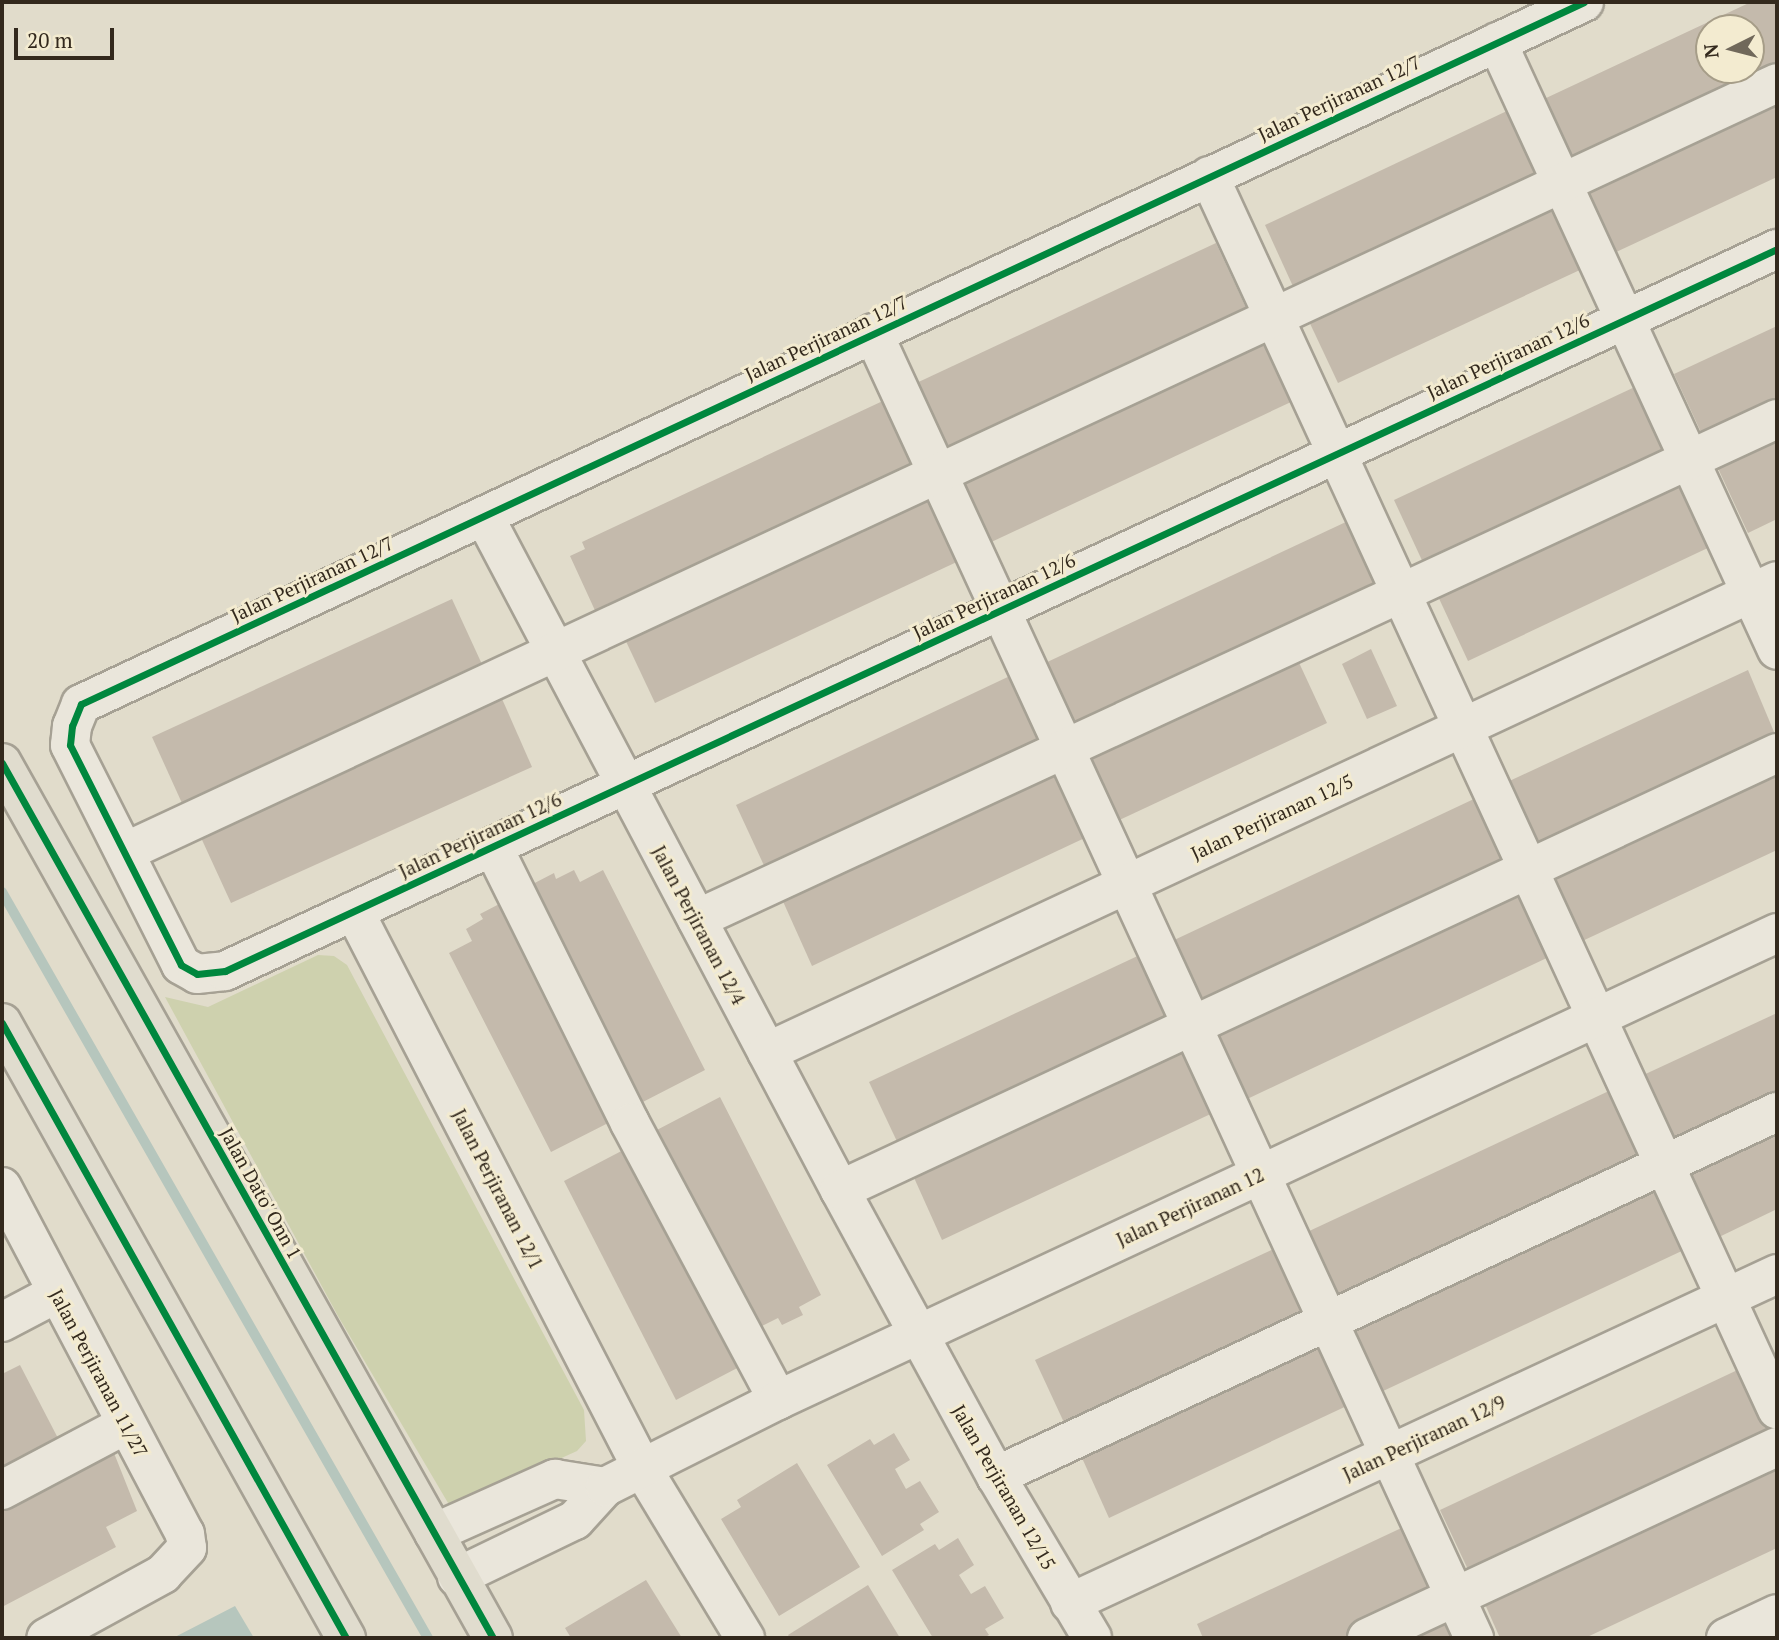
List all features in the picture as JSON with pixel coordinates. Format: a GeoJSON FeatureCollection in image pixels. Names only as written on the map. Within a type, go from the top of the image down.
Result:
{"type":"FeatureCollection","features":[{"type":"Feature","properties":{"kind":"main road","name":"Jalan Dato' Onn 1"},"geometry":{"type":"LineString","coordinates":[[2,763],[493,1638]]}},
{"type":"Feature","properties":{"kind":"main road"},"geometry":{"type":"LineString","coordinates":[[2,1023],[346,1638]]}},
{"type":"Feature","properties":{"kind":"street","name":"Jalan Perjiranan 12/7"},"geometry":{"type":"LineString","coordinates":[[125,852],[71,745],[72,726],[81,704],[1584,2]]}},
{"type":"Feature","properties":{"kind":"street"},"geometry":{"type":"LineString","coordinates":[[1497,42],[1689,459],[1764,587],[1777,650]]}},
{"type":"Feature","properties":{"kind":"street"},"geometry":{"type":"LineString","coordinates":[[125,852],[1777,83]]}},
{"type":"Feature","properties":{"kind":"street"},"geometry":{"type":"LineString","coordinates":[[1209,176],[1777,1409]]}},
{"type":"Feature","properties":{"kind":"street","name":"Jalan Perjiranan 12/6"},"geometry":{"type":"LineString","coordinates":[[125,852],[181,965],[197,974],[225,971],[1777,249]]}},
{"type":"Feature","properties":{"kind":"street"},"geometry":{"type":"LineString","coordinates":[[873,334],[1474,1638]]}},
{"type":"Feature","properties":{"kind":"street"},"geometry":{"type":"LineString","coordinates":[[696,919],[1777,419]]}},
{"type":"Feature","properties":{"kind":"street","name":"Jalan Perjiranan 12/4"},"geometry":{"type":"LineString","coordinates":[[484,516],[624,785],[918,1334]]}},
{"type":"Feature","properties":{"kind":"street","name":"Jalan Perjiranan 12/5"},"geometry":{"type":"LineString","coordinates":[[767,1052],[1764,587]]}},
{"type":"Feature","properties":{"kind":"street"},"geometry":{"type":"LineString","coordinates":[[840,1190],[1777,753]]}},
{"type":"Feature","properties":{"kind":"street"},"geometry":{"type":"LineString","coordinates":[[493,847],[630,1123],[778,1400]]}},
{"type":"Feature","properties":{"kind":"street","name":"Jalan Perjiranan 12/1"},"geometry":{"type":"LineString","coordinates":[[354,911],[642,1468],[745,1638]]}},
{"type":"Feature","properties":{"kind":"street","name":"Jalan Perjiranan 12"},"geometry":{"type":"LineString","coordinates":[[457,1577],[575,1520],[605,1487],[778,1400],[1777,933]]}},
{"type":"Feature","properties":{"kind":"street"},"geometry":{"type":"LineString","coordinates":[[996,1476],[1777,1112]]}},
{"type":"Feature","properties":{"kind":"street","name":"Jalan Perjiranan 11/27"},"geometry":{"type":"LineString","coordinates":[[2,1187],[125,1425],[185,1534],[187,1548],[180,1560],[55,1636]]}},
{"type":"Feature","properties":{"kind":"street","name":"Jalan Perjiranan 12/9"},"geometry":{"type":"LineString","coordinates":[[1070,1603],[1777,1274]]}},
{"type":"Feature","properties":{"kind":"street"},"geometry":{"type":"LineString","coordinates":[[2,1322],[57,1293]]}},
{"type":"Feature","properties":{"kind":"street","name":"Jalan Perjiranan 12/15"},"geometry":{"type":"LineString","coordinates":[[918,1334],[996,1476],[1092,1638]]}},
{"type":"Feature","properties":{"kind":"street"},"geometry":{"type":"LineString","coordinates":[[2,1490],[125,1425]]}},
{"type":"Feature","properties":{"kind":"street"},"geometry":{"type":"LineString","coordinates":[[1367,1638],[1777,1447]]}},
{"type":"Feature","properties":{"kind":"street"},"geometry":{"type":"LineString","coordinates":[[434,1533],[555,1479],[605,1487]]}},
{"type":"Feature","properties":{"kind":"green space"},"geometry":{"type":"Polygon","coordinates":[[[318,955],[334,956],[347,965],[584,1410],[586,1441],[577,1451],[451,1508],[338,1316],[165,997],[208,1007],[318,955]]]}},
{"type":"Feature","properties":{"kind":"shaded area"},"geometry":{"type":"Polygon","coordinates":[[[235,1606],[254,1638],[173,1638],[235,1606]]]}},
{"type":"Feature","properties":{"kind":"building"},"geometry":{"type":"Polygon","coordinates":[[[1751,2],[1777,2],[1777,74],[1765,80],[1765,14],[1725,14],[1751,2]]]}},
{"type":"Feature","properties":{"kind":"building"},"geometry":{"type":"Polygon","coordinates":[[[1695,28],[1695,84],[1756,84],[1576,168],[1544,99],[1695,28]]]}},
{"type":"Feature","properties":{"kind":"building"},"geometry":{"type":"Polygon","coordinates":[[[1777,93],[1777,177],[1614,253],[1582,185],[1777,93]]]}},
{"type":"Feature","properties":{"kind":"building"},"geometry":{"type":"Polygon","coordinates":[[[1509,110],[1541,179],[1296,293],[1265,225],[1509,110]]]}},
{"type":"Feature","properties":{"kind":"building"},"geometry":{"type":"Polygon","coordinates":[[[1550,200],[1582,269],[1338,383],[1306,315],[1550,200]]]}},
{"type":"Feature","properties":{"kind":"building"},"geometry":{"type":"Polygon","coordinates":[[[1216,243],[1248,312],[942,455],[910,386],[1216,243]]]}},
{"type":"Feature","properties":{"kind":"building"},"geometry":{"type":"Polygon","coordinates":[[[1777,326],[1777,410],[1706,443],[1674,374],[1777,326]]]}},
{"type":"Feature","properties":{"kind":"building"},"geometry":{"type":"Polygon","coordinates":[[[1259,333],[1291,402],[985,545],[954,476],[1259,333]]]}},
{"type":"Feature","properties":{"kind":"building"},"geometry":{"type":"Polygon","coordinates":[[[1639,385],[1670,454],[1426,569],[1394,500],[1639,385]]]}},
{"type":"Feature","properties":{"kind":"building"},"geometry":{"type":"Polygon","coordinates":[[[887,399],[919,467],[598,617],[570,556],[585,549],[582,542],[887,399]]]}},
{"type":"Feature","properties":{"kind":"building"},"geometry":{"type":"Polygon","coordinates":[[[1777,435],[1777,519],[1748,533],[1716,464],[1777,435]]]}},
{"type":"Feature","properties":{"kind":"building"},"geometry":{"type":"Polygon","coordinates":[[[1681,477],[1712,546],[1468,661],[1436,592],[1681,477]]]}},
{"type":"Feature","properties":{"kind":"building"},"geometry":{"type":"Polygon","coordinates":[[[928,492],[961,560],[655,703],[623,635],[928,492]]]}},
{"type":"Feature","properties":{"kind":"building"},"geometry":{"type":"Polygon","coordinates":[[[1348,521],[1381,590],[1075,733],[1043,664],[1348,521]]]}},
{"type":"Feature","properties":{"kind":"building"},"geometry":{"type":"Polygon","coordinates":[[[452,599],[486,673],[186,812],[152,737],[452,599]]]}},
{"type":"Feature","properties":{"kind":"building"},"geometry":{"type":"Polygon","coordinates":[[[1371,649],[1397,706],[1367,719],[1342,664],[1371,649]]]}},
{"type":"Feature","properties":{"kind":"building"},"geometry":{"type":"Polygon","coordinates":[[[1295,654],[1327,723],[1113,823],[1081,754],[1295,654]]]}},
{"type":"Feature","properties":{"kind":"building"},"geometry":{"type":"Polygon","coordinates":[[[1748,670],[1777,739],[1535,853],[1503,784],[1748,670]]]}},
{"type":"Feature","properties":{"kind":"building"},"geometry":{"type":"Polygon","coordinates":[[[1012,675],[1044,744],[768,874],[736,805],[1012,675]]]}},
{"type":"Feature","properties":{"kind":"building"},"geometry":{"type":"Polygon","coordinates":[[[499,692],[532,767],[231,903],[197,829],[499,692]]]}},
{"type":"Feature","properties":{"kind":"building"},"geometry":{"type":"Polygon","coordinates":[[[1777,766],[1777,850],[1578,943],[1546,874],[1777,766]]]}},
{"type":"Feature","properties":{"kind":"building"},"geometry":{"type":"Polygon","coordinates":[[[1057,767],[1089,836],[812,966],[781,897],[1057,767]]]}},
{"type":"Feature","properties":{"kind":"building"},"geometry":{"type":"Polygon","coordinates":[[[1476,798],[1508,867],[1202,1010],[1170,942],[1476,798]]]}},
{"type":"Feature","properties":{"kind":"building"},"geometry":{"type":"Polygon","coordinates":[[[574,870],[580,882],[603,870],[705,1070],[637,1105],[527,887],[554,873],[556,879],[574,870]]]}},
{"type":"Feature","properties":{"kind":"building"},"geometry":{"type":"Polygon","coordinates":[[[1518,888],[1551,956],[1245,1100],[1212,1031],[1518,888]]]}},
{"type":"Feature","properties":{"kind":"building"},"geometry":{"type":"Polygon","coordinates":[[[507,900],[618,1118],[551,1152],[449,953],[472,941],[466,929],[483,919],[480,914],[507,900]]]}},
{"type":"Feature","properties":{"kind":"building"},"geometry":{"type":"Polygon","coordinates":[[[1144,953],[1176,1021],[901,1150],[869,1082],[1144,953]]]}},
{"type":"Feature","properties":{"kind":"building"},"geometry":{"type":"Polygon","coordinates":[[[1777,1013],[1777,1096],[1671,1146],[1639,1077],[1777,1013]]]}},
{"type":"Feature","properties":{"kind":"building"},"geometry":{"type":"Polygon","coordinates":[[[1186,1042],[1217,1111],[942,1240],[911,1171],[1186,1042]]]}},
{"type":"Feature","properties":{"kind":"building"},"geometry":{"type":"Polygon","coordinates":[[[1611,1090],[1643,1158],[1337,1302],[1305,1233],[1611,1090]]]}},
{"type":"Feature","properties":{"kind":"building"},"geometry":{"type":"Polygon","coordinates":[[[720,1097],[821,1295],[799,1307],[803,1315],[782,1325],[778,1318],[754,1330],[653,1132],[720,1097]]]}},
{"type":"Feature","properties":{"kind":"building"},"geometry":{"type":"Polygon","coordinates":[[[1777,1125],[1777,1209],[1717,1238],[1685,1169],[1777,1125]]]}},
{"type":"Feature","properties":{"kind":"building"},"geometry":{"type":"Polygon","coordinates":[[[631,1146],[743,1365],[676,1400],[564,1181],[631,1146]]]}},
{"type":"Feature","properties":{"kind":"building"},"geometry":{"type":"Polygon","coordinates":[[[1654,1180],[1686,1249],[1381,1392],[1348,1324],[1654,1180]]]}},
{"type":"Feature","properties":{"kind":"building"},"geometry":{"type":"Polygon","coordinates":[[[1280,1246],[1311,1315],[1067,1429],[1035,1360],[1280,1246]]]}},
{"type":"Feature","properties":{"kind":"building"},"geometry":{"type":"Polygon","coordinates":[[[1322,1335],[1353,1403],[1109,1518],[1078,1449],[1322,1335]]]}},
{"type":"Feature","properties":{"kind":"building"},"geometry":{"type":"Polygon","coordinates":[[[20,1365],[61,1444],[2,1476],[2,1374],[20,1365]]]}},
{"type":"Feature","properties":{"kind":"building"},"geometry":{"type":"Polygon","coordinates":[[[1746,1366],[1777,1435],[1472,1578],[1440,1510],[1746,1366]]]}},
{"type":"Feature","properties":{"kind":"building"},"geometry":{"type":"Polygon","coordinates":[[[894,1433],[910,1460],[895,1469],[906,1489],[920,1481],[939,1512],[920,1524],[924,1530],[882,1556],[827,1465],[870,1439],[874,1445],[894,1433]]]}},
{"type":"Feature","properties":{"kind":"building"},"geometry":{"type":"Polygon","coordinates":[[[112,1448],[137,1511],[106,1527],[116,1547],[2,1607],[2,1506],[112,1448]]]}},
{"type":"Feature","properties":{"kind":"building"},"geometry":{"type":"Polygon","coordinates":[[[797,1463],[860,1567],[779,1616],[721,1519],[741,1507],[737,1500],[797,1463]]]}},
{"type":"Feature","properties":{"kind":"building"},"geometry":{"type":"Polygon","coordinates":[[[1777,1464],[1777,1548],[1585,1638],[1500,1638],[1484,1602],[1777,1464]]]}},
{"type":"Feature","properties":{"kind":"building"},"geometry":{"type":"Polygon","coordinates":[[[1412,1523],[1444,1592],[1344,1638],[1203,1638],[1197,1624],[1412,1523]]]}},
{"type":"Feature","properties":{"kind":"building"},"geometry":{"type":"Polygon","coordinates":[[[958,1538],[974,1565],[959,1575],[971,1594],[985,1586],[1004,1618],[985,1629],[989,1635],[983,1638],[933,1638],[892,1570],[935,1544],[939,1550],[958,1538]]]}},
{"type":"Feature","properties":{"kind":"building"},"geometry":{"type":"Polygon","coordinates":[[[646,1580],[682,1638],[571,1638],[565,1628],[646,1580]]]}},
{"type":"Feature","properties":{"kind":"building"},"geometry":{"type":"Polygon","coordinates":[[[868,1585],[900,1638],[790,1638],[788,1635],[868,1585]]]}},
{"type":"Feature","properties":{"kind":"building"},"geometry":{"type":"Polygon","coordinates":[[[1454,1613],[1466,1638],[1400,1638],[1454,1613]]]}},
{"type":"Feature","properties":{"kind":"waterway"},"geometry":{"type":"LineString","coordinates":[[2,892],[428,1638]]}},
{"type":"Feature","properties":{"kind":"cycle path"},"geometry":{"type":"LineString","coordinates":[[1584,2],[81,704],[72,726],[70,745],[181,965],[197,974],[225,971],[1777,249]]}},
{"type":"Feature","properties":{"kind":"cycle path"},"geometry":{"type":"LineString","coordinates":[[2,763],[493,1638]]}},
{"type":"Feature","properties":{"kind":"cycle path"},"geometry":{"type":"LineString","coordinates":[[2,1023],[346,1638]]}}]}
